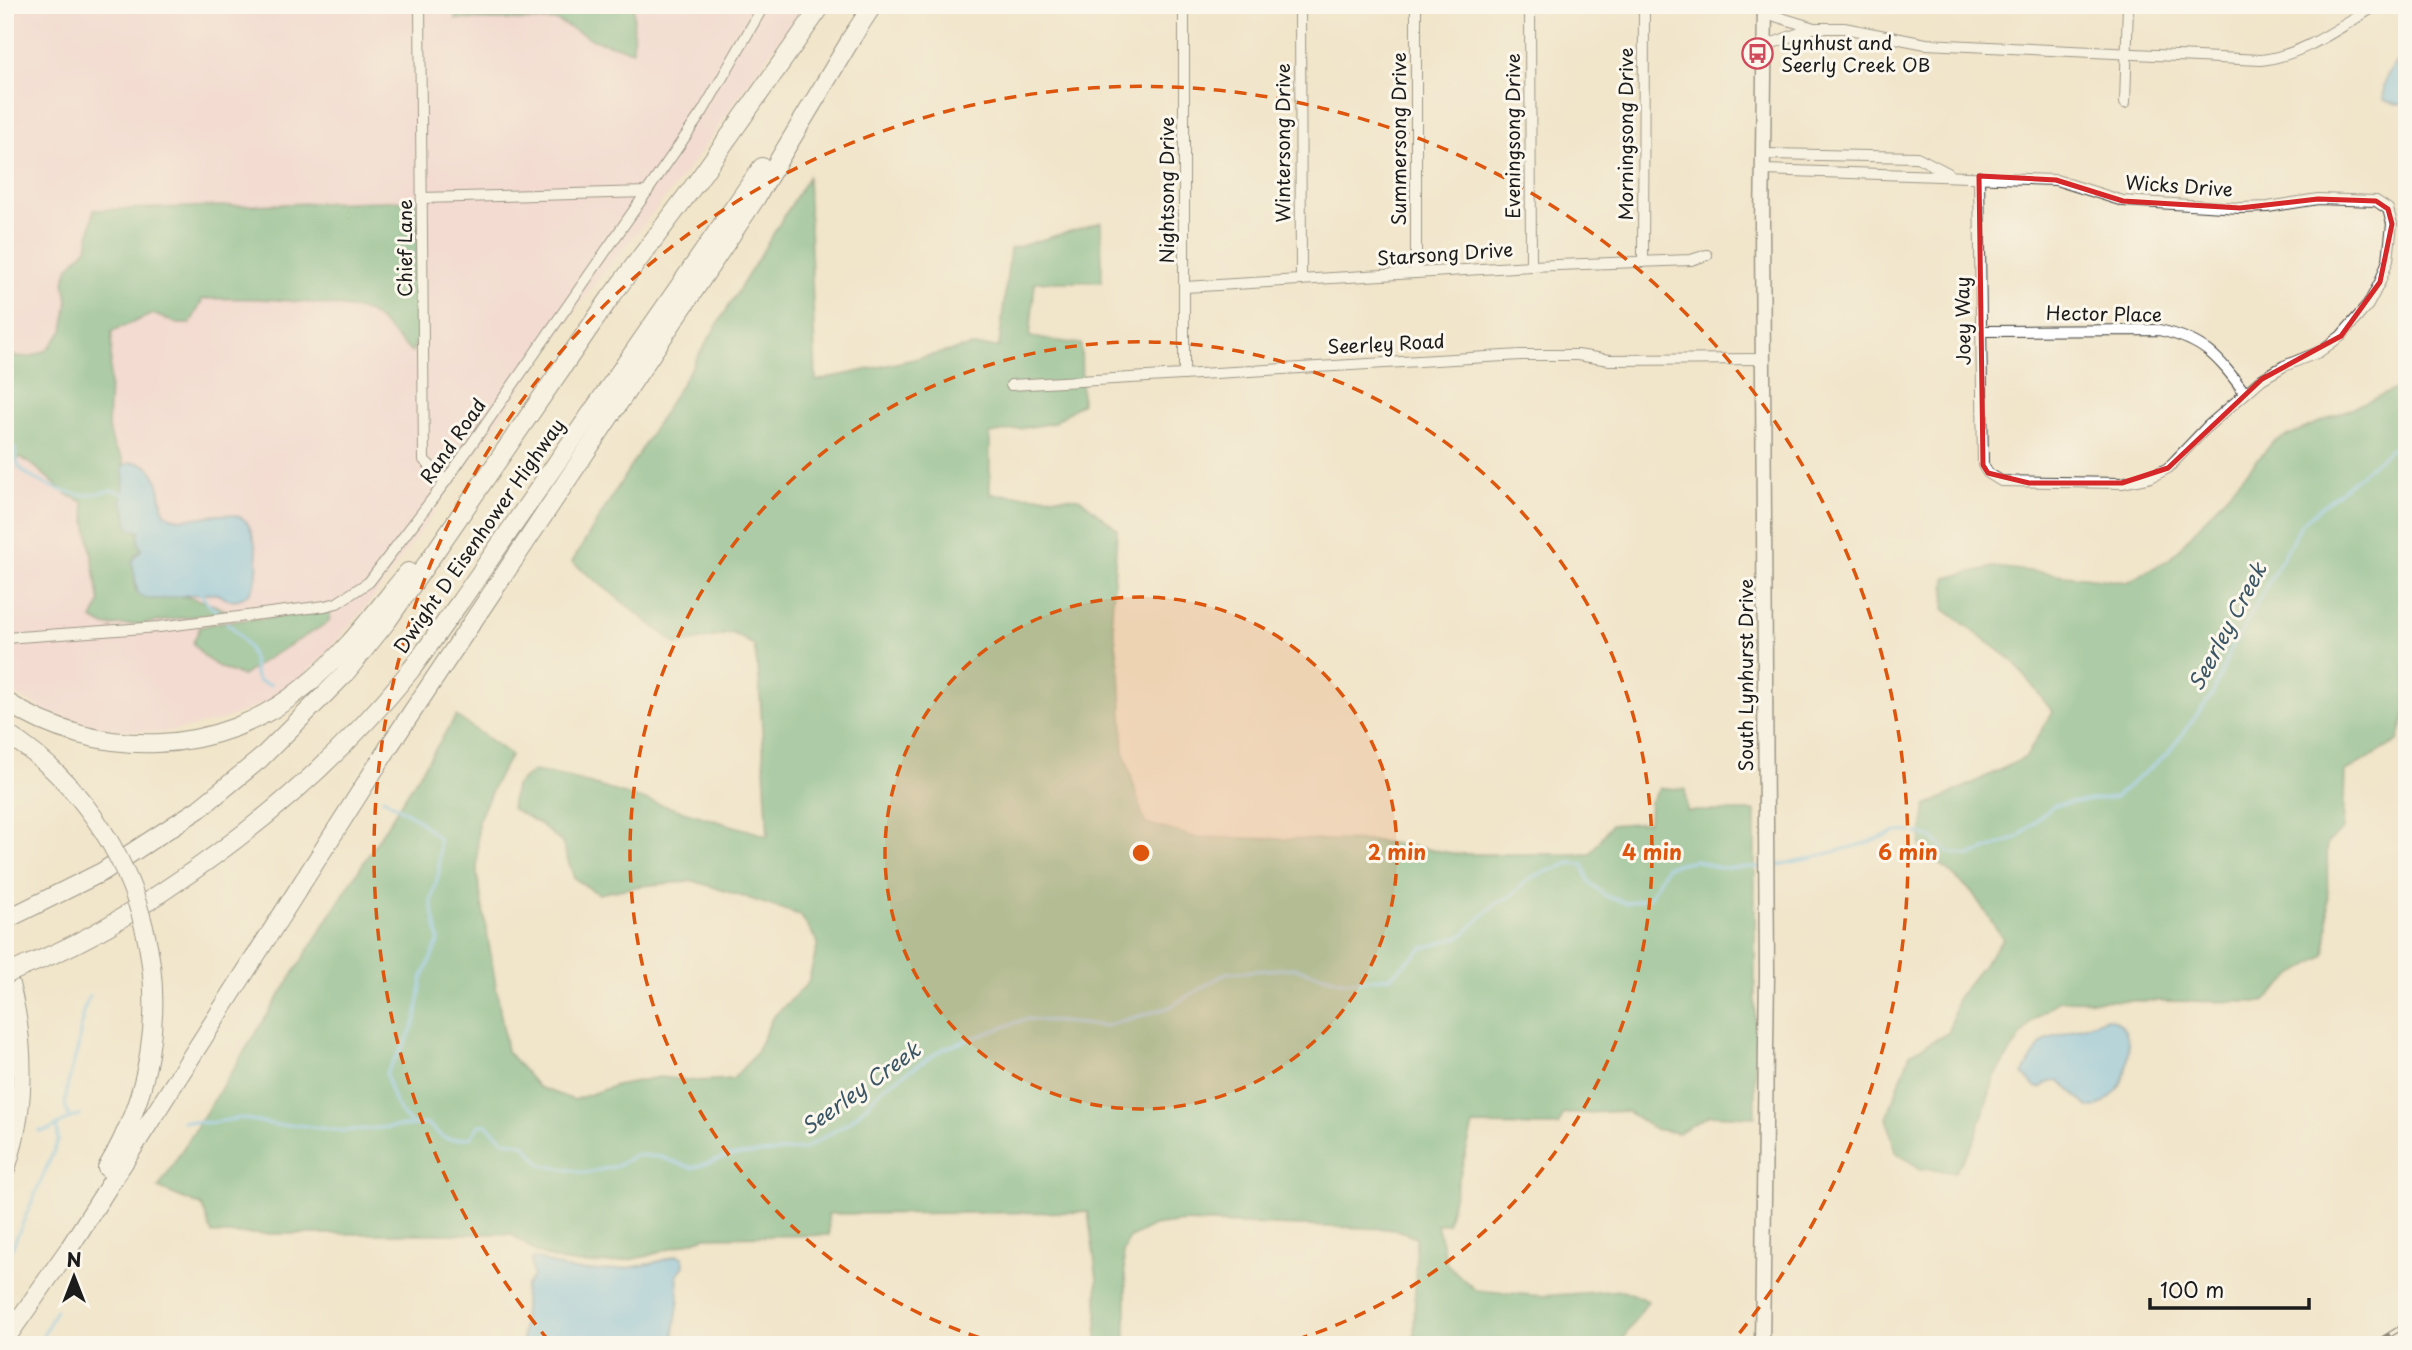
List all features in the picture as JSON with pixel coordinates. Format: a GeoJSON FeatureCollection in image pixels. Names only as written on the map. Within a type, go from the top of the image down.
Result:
{"type":"FeatureCollection","features":[{"type":"Feature","properties":{"kind":"highway","name":"Dwight D Eisenhower Highway"},"geometry":{"type":"LineString","coordinates":[[7,920],[73,888],[135,852],[199,808],[260,759],[315,706],[388,620],[610,298],[699,179],[822,5]]}},
{"type":"Feature","properties":{"kind":"highway","name":"Dwight D Eisenhower Highway"},"geometry":{"type":"LineString","coordinates":[[5,975],[109,927],[225,848],[296,791],[381,705],[460,602],[873,5]]}},
{"type":"Feature","properties":{"kind":"highway"},"geometry":{"type":"LineString","coordinates":[[7,1337],[68,1250],[392,741],[756,198],[856,31]]}},
{"type":"Feature","properties":{"kind":"highway"},"geometry":{"type":"LineString","coordinates":[[5,701],[38,720],[69,732],[133,744],[186,741],[246,723],[293,696],[323,669],[357,634],[477,488]]}},
{"type":"Feature","properties":{"kind":"highway"},"geometry":{"type":"LineString","coordinates":[[5,733],[43,761],[66,783],[91,813],[112,845],[135,896],[145,931],[153,977],[154,1017],[145,1075],[134,1112],[114,1157],[7,1337]]}},
{"type":"Feature","properties":{"kind":"highway"},"geometry":{"type":"LineString","coordinates":[[5,967],[18,1020],[22,1080],[19,1122],[5,1172]]}},
{"type":"Feature","properties":{"kind":"main road","name":"South Lynhurst Drive"},"geometry":{"type":"LineString","coordinates":[[1762,1345],[1767,879],[1763,359],[1765,9]]}},
{"type":"Feature","properties":{"kind":"street","name":"Chief Lane"},"geometry":{"type":"LineString","coordinates":[[420,5],[424,460],[446,481]]}},
{"type":"Feature","properties":{"kind":"street","name":"Rand Road"},"geometry":{"type":"LineString","coordinates":[[5,638],[159,627],[337,603],[369,582],[446,481],[647,192],[719,86],[764,5]]}},
{"type":"Feature","properties":{"kind":"street","name":"Nightsong Drive"},"geometry":{"type":"LineString","coordinates":[[1184,5],[1184,375]]}},
{"type":"Feature","properties":{"kind":"street","name":"Wintersong Drive"},"geometry":{"type":"LineString","coordinates":[[1300,5],[1301,280]]}},
{"type":"Feature","properties":{"kind":"street","name":"Summersong Drive"},"geometry":{"type":"LineString","coordinates":[[1416,5],[1416,273]]}},
{"type":"Feature","properties":{"kind":"street","name":"Eveningsong Drive"},"geometry":{"type":"LineString","coordinates":[[1530,5],[1531,266]]}},
{"type":"Feature","properties":{"kind":"street","name":"Morningsong Drive"},"geometry":{"type":"LineString","coordinates":[[1643,262],[1644,5]]}},
{"type":"Feature","properties":{"kind":"street"},"geometry":{"type":"LineString","coordinates":[[2125,103],[2129,5]]}},
{"type":"Feature","properties":{"kind":"street"},"geometry":{"type":"LineString","coordinates":[[1765,9],[1814,28],[1850,29],[1926,44],[2255,61],[2278,58],[2301,50],[2376,5]]}},
{"type":"Feature","properties":{"kind":"street"},"geometry":{"type":"LineString","coordinates":[[1765,46],[1814,28]]}},
{"type":"Feature","properties":{"kind":"street","name":"Wicks Drive"},"geometry":{"type":"LineString","coordinates":[[1763,154],[1917,157],[1951,175]]}},
{"type":"Feature","properties":{"kind":"street","name":"Wicks Drive"},"geometry":{"type":"LineString","coordinates":[[1763,170],[2056,180],[2123,201],[2241,208],[2268,207],[2318,198],[2376,201],[2388,209],[2392,224],[2388,260],[2368,305],[2342,336],[2319,352],[2284,366],[2245,393]]}},
{"type":"Feature","properties":{"kind":"street","name":"Joey Way"},"geometry":{"type":"LineString","coordinates":[[1979,176],[1983,465],[1988,474],[2001,481],[2029,483],[2122,483],[2151,477],[2168,468],[2208,426],[2245,393]]}},
{"type":"Feature","properties":{"kind":"street"},"geometry":{"type":"LineString","coordinates":[[422,198],[647,192]]}},
{"type":"Feature","properties":{"kind":"street","name":"Starsong Drive"},"geometry":{"type":"LineString","coordinates":[[1185,287],[1531,266],[1691,260],[1707,255]]}},
{"type":"Feature","properties":{"kind":"street","name":"Hector Place"},"geometry":{"type":"LineString","coordinates":[[1980,331],[2160,331],[2184,335],[2207,349],[2224,365],[2245,393]]}},
{"type":"Feature","properties":{"kind":"street","name":"Seerley Road"},"geometry":{"type":"LineString","coordinates":[[1011,385],[1521,355],[1577,355],[1609,360],[1763,359]]}},
{"type":"Feature","properties":{"kind":"highlighted area"},"geometry":{"type":"Polygon","coordinates":[[[1979,176],[2056,180],[2123,201],[2240,208],[2318,199],[2376,201],[2388,209],[2392,224],[2380,282],[2341,336],[2262,379],[2168,468],[2122,483],[2029,483],[1988,473],[1983,465],[1979,176]]]}},
{"type":"Feature","properties":{"kind":"shaded area"},"geometry":{"type":"Polygon","coordinates":[[[5,5],[804,5],[687,171],[592,287],[375,596],[323,657],[301,678],[268,702],[216,722],[159,733],[105,728],[52,714],[5,689],[5,5]]]}},
{"type":"Feature","properties":{"kind":"green space"},"geometry":{"type":"Polygon","coordinates":[[[454,5],[634,5],[633,51],[594,40],[557,21],[456,19],[454,5]]]}},
{"type":"Feature","properties":{"kind":"green space"},"geometry":{"type":"Polygon","coordinates":[[[808,177],[816,381],[972,346],[999,347],[1010,249],[1101,222],[1102,282],[1035,282],[1030,337],[1081,344],[1082,403],[1053,423],[990,434],[990,494],[1079,498],[1117,529],[1112,615],[1120,673],[1124,752],[1145,823],[1195,837],[1377,841],[1458,854],[1590,854],[1611,825],[1649,822],[1650,802],[1660,788],[1685,789],[1687,811],[1755,811],[1755,1117],[1710,1115],[1678,1133],[1655,1129],[1626,1111],[1564,1114],[1558,1126],[1473,1125],[1447,1224],[1437,1224],[1447,1264],[1475,1290],[1542,1296],[1623,1290],[1648,1301],[1619,1345],[1414,1345],[1416,1237],[1395,1229],[1183,1222],[1153,1226],[1128,1239],[1123,1253],[1126,1345],[1097,1345],[1097,1278],[1088,1212],[828,1214],[829,1235],[705,1237],[648,1256],[612,1263],[581,1264],[560,1261],[537,1253],[511,1234],[212,1234],[202,1206],[158,1188],[456,716],[511,755],[478,821],[477,874],[507,1051],[538,1087],[574,1100],[616,1085],[660,1077],[696,1081],[733,1079],[756,1053],[772,1018],[808,983],[818,943],[800,915],[694,881],[640,886],[598,894],[574,878],[562,843],[540,824],[511,808],[515,786],[533,771],[567,777],[768,836],[759,677],[754,645],[732,633],[677,645],[572,562],[808,177]]]}},
{"type":"Feature","properties":{"kind":"green space"},"geometry":{"type":"Polygon","coordinates":[[[416,200],[420,219],[417,340],[412,352],[381,322],[365,311],[287,301],[203,299],[190,324],[178,324],[153,314],[112,331],[108,426],[114,447],[124,464],[122,501],[128,525],[139,531],[142,549],[135,556],[135,588],[142,597],[189,597],[228,611],[143,624],[105,626],[92,619],[100,603],[83,502],[66,494],[21,458],[5,459],[5,356],[30,357],[47,350],[63,331],[68,301],[64,282],[69,267],[87,248],[94,210],[416,200]]]}},
{"type":"Feature","properties":{"kind":"green space"},"geometry":{"type":"Polygon","coordinates":[[[2407,384],[2406,711],[2398,741],[2345,772],[2343,830],[2327,843],[2328,926],[2325,956],[2293,975],[2264,1002],[2059,1000],[2030,1023],[1995,1076],[1974,1142],[1955,1172],[1921,1169],[1895,1152],[1887,1117],[1910,1054],[1949,1032],[1957,998],[2003,939],[1972,892],[1920,846],[1926,806],[2026,757],[2052,711],[2012,660],[1944,609],[1946,578],[1994,567],[2127,582],[2170,559],[2273,442],[2407,384]]]}},
{"type":"Feature","properties":{"kind":"green space"},"geometry":{"type":"Polygon","coordinates":[[[330,612],[329,622],[243,676],[215,664],[203,656],[193,643],[200,627],[221,622],[330,612]]]}},
{"type":"Feature","properties":{"kind":"water"},"geometry":{"type":"Polygon","coordinates":[[[2407,54],[2407,104],[2384,100],[2384,85],[2388,74],[2407,54]]]}},
{"type":"Feature","properties":{"kind":"water"},"geometry":{"type":"Polygon","coordinates":[[[131,462],[145,465],[153,472],[166,514],[184,519],[232,515],[248,524],[257,557],[255,581],[251,591],[232,600],[214,593],[156,599],[138,594],[132,561],[142,549],[139,544],[139,531],[130,529],[122,501],[122,466],[131,462]]]}},
{"type":"Feature","properties":{"kind":"water"},"geometry":{"type":"Polygon","coordinates":[[[2107,1018],[2123,1028],[2127,1038],[2128,1060],[2122,1082],[2115,1093],[2095,1108],[2088,1107],[2059,1080],[2047,1083],[2041,1088],[2035,1087],[2023,1074],[2040,1045],[2046,1040],[2107,1018]]]}},
{"type":"Feature","properties":{"kind":"water"},"geometry":{"type":"Polygon","coordinates":[[[677,1255],[683,1258],[684,1266],[677,1274],[679,1299],[674,1332],[675,1345],[522,1345],[525,1287],[533,1276],[533,1258],[569,1269],[599,1271],[640,1266],[677,1255]]]}},
{"type":"Feature","properties":{"kind":"waterway","name":"Seerley Creek"},"geometry":{"type":"LineString","coordinates":[[1917,833],[1933,838],[1947,852],[1970,856],[2017,838],[2054,805],[2115,797],[2168,753],[2212,695],[2230,652],[2302,523],[2407,436]]}},
{"type":"Feature","properties":{"kind":"waterway"},"geometry":{"type":"LineString","coordinates":[[5,443],[14,447],[20,468],[52,487],[80,495],[111,491],[125,495]]}},
{"type":"Feature","properties":{"kind":"waterway"},"geometry":{"type":"LineString","coordinates":[[199,591],[209,605],[222,615]]}},
{"type":"Feature","properties":{"kind":"waterway"},"geometry":{"type":"LineString","coordinates":[[227,623],[249,649],[258,681],[271,685]]}},
{"type":"Feature","properties":{"kind":"waterway"},"geometry":{"type":"LineString","coordinates":[[383,798],[417,819],[439,839],[439,872],[431,902],[439,940],[422,979],[416,1019],[406,1042],[386,1073],[398,1108],[414,1125]]}},
{"type":"Feature","properties":{"kind":"waterway","name":"Seerley Creek"},"geometry":{"type":"LineString","coordinates":[[1771,866],[1863,844],[1893,833],[1911,832]]}},
{"type":"Feature","properties":{"kind":"waterway","name":"Seerley Creek"},"geometry":{"type":"LineString","coordinates":[[183,1121],[210,1123],[241,1118],[275,1125],[342,1131],[428,1124],[438,1134],[452,1140],[471,1137],[479,1125],[486,1125],[505,1141],[524,1144],[542,1165],[586,1173],[617,1166],[635,1155],[660,1157],[692,1168],[729,1156],[804,1149],[851,1121],[884,1087],[943,1049],[1026,1019],[1105,1026],[1170,1007],[1226,973],[1294,968],[1345,982],[1390,977],[1423,948],[1462,936],[1495,904],[1510,897],[1530,878],[1570,863],[1583,864],[1589,882],[1606,896],[1626,903],[1649,898],[1667,866],[1695,860],[1719,868],[1764,867]]}},
{"type":"Feature","properties":{"kind":"waterway"},"geometry":{"type":"LineString","coordinates":[[69,1118],[65,1105],[67,1087],[89,996]]}},
{"type":"Feature","properties":{"kind":"waterway","name":"Seerley Creek"},"geometry":{"type":"LineString","coordinates":[[39,1131],[50,1129],[80,1115]]}},
{"type":"Feature","properties":{"kind":"waterway"},"geometry":{"type":"LineString","coordinates":[[5,1264],[58,1141],[57,1125]]}},
{"type":"Feature","properties":{"kind":"waterway"},"geometry":{"type":"LineString","coordinates":[[38,1345],[56,1310]]}},
{"type":"Feature","properties":{"kind":"railway"},"geometry":{"type":"LineString","coordinates":[[2373,1345],[2407,1324]]}},
{"type":"Feature","properties":{"kind":"place","name":"Lynhust and Seerly Creek OB"},"geometry":{"type":"Point","coordinates":[1758,54]}}]}
